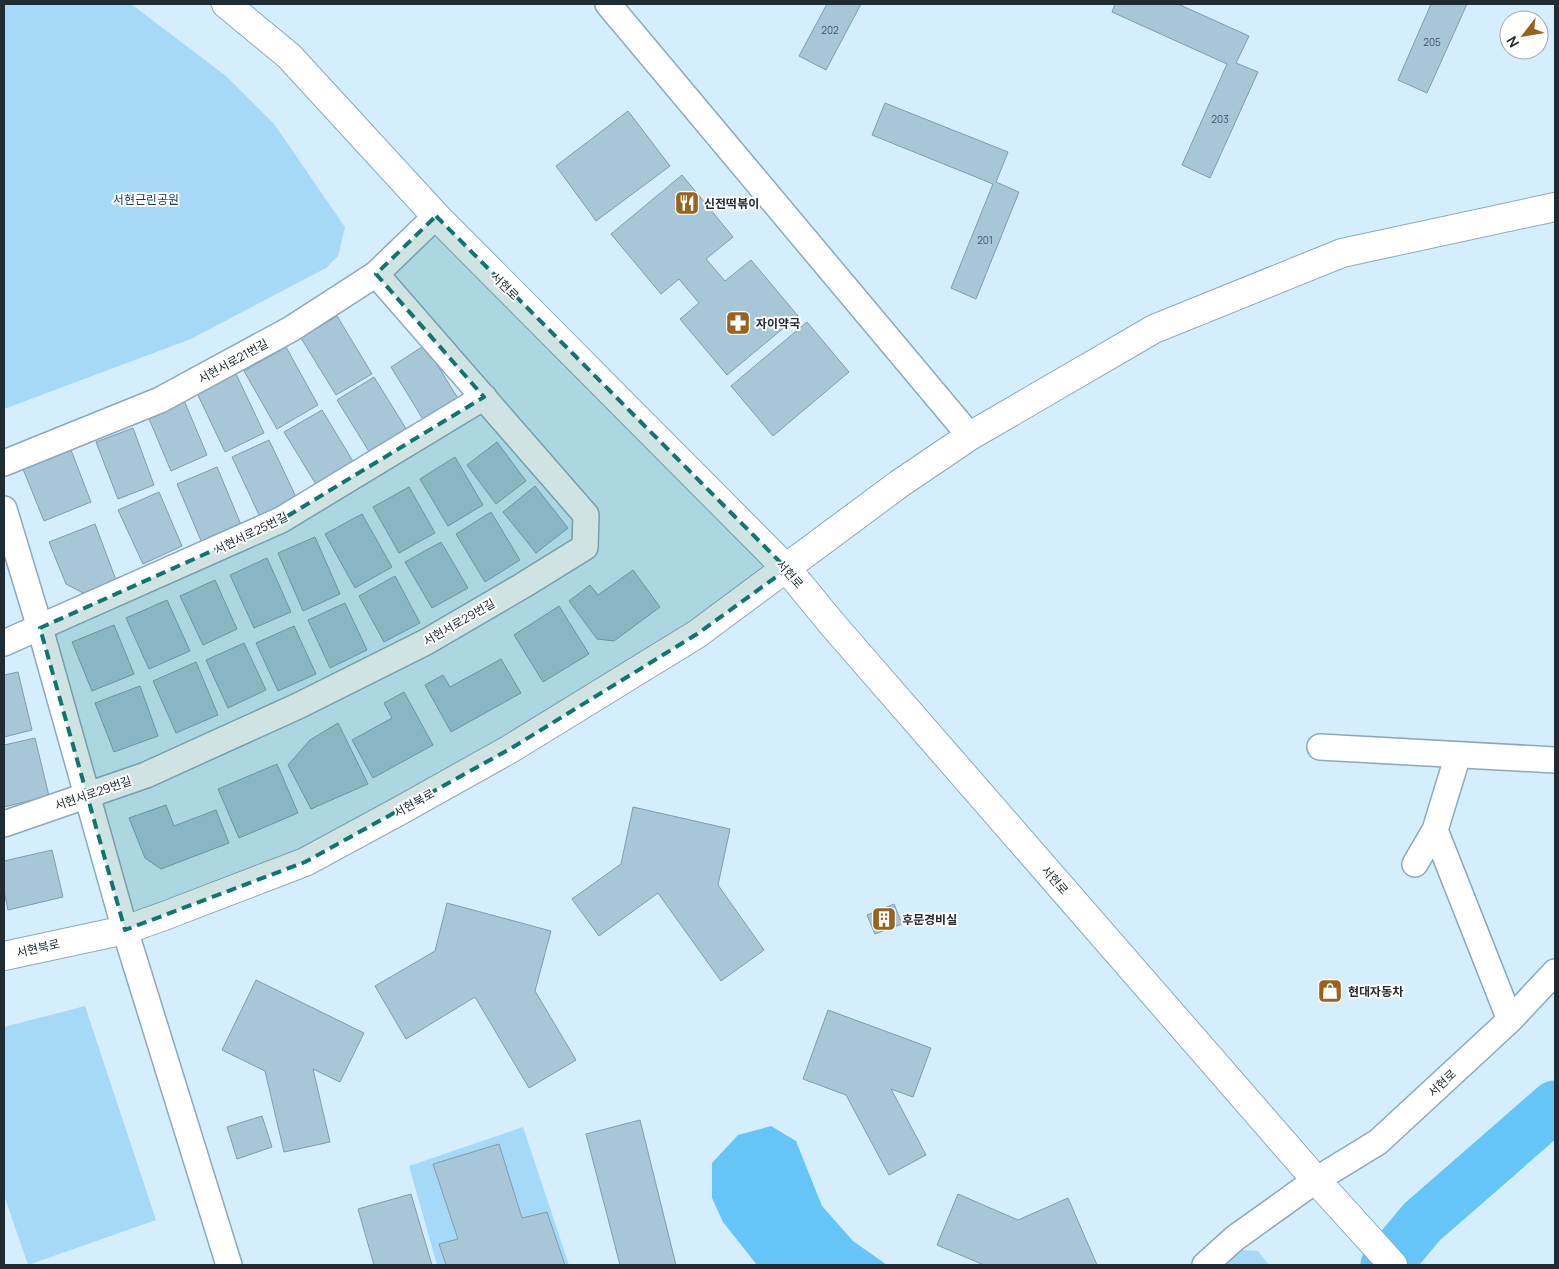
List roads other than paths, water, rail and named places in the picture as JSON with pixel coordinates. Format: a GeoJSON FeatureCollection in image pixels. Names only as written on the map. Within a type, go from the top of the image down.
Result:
{"type":"FeatureCollection","features":[{"type":"Feature","properties":{"kind":"street","name":"서현로"},"geometry":{"type":"LineString","coordinates":[[226,4],[289,56],[436,216],[787,569],[833,625],[1316,1180],[1393,1265]]}},
{"type":"Feature","properties":{"kind":"street"},"geometry":{"type":"LineString","coordinates":[[608,4],[970,436]]}},
{"type":"Feature","properties":{"kind":"street","name":"서현북로"},"geometry":{"type":"LineString","coordinates":[[4,956],[125,930],[305,862],[401,810],[510,749],[697,634],[899,484],[970,436],[1154,329],[1342,253],[1555,207]]}},
{"type":"Feature","properties":{"kind":"street","name":"서현서로21번길"},"geometry":{"type":"LineString","coordinates":[[4,463],[160,400],[291,329],[376,274],[436,216]]}},
{"type":"Feature","properties":{"kind":"street","name":"서현서로29번길"},"geometry":{"type":"LineString","coordinates":[[4,824],[146,775],[298,706],[426,642],[585,547],[586,514],[376,274]]}},
{"type":"Feature","properties":{"kind":"street","name":"서현서로25번길"},"geometry":{"type":"LineString","coordinates":[[4,643],[281,520],[484,397]]}},
{"type":"Feature","properties":{"kind":"street"},"geometry":{"type":"LineString","coordinates":[[4,509],[88,795],[125,930],[229,1265]]}},
{"type":"Feature","properties":{"kind":"street"},"geometry":{"type":"LineString","coordinates":[[1320,747],[1555,760]]}},
{"type":"Feature","properties":{"kind":"street"},"geometry":{"type":"LineString","coordinates":[[1414,864],[1435,830],[1458,755]]}},
{"type":"Feature","properties":{"kind":"street"},"geometry":{"type":"LineString","coordinates":[[1435,830],[1510,1020]]}},
{"type":"Feature","properties":{"kind":"street","name":"서현로"},"geometry":{"type":"LineString","coordinates":[[1316,1180],[1378,1142],[1510,1020],[1555,972]]}},
{"type":"Feature","properties":{"kind":"street"},"geometry":{"type":"LineString","coordinates":[[1205,1265],[1234,1238],[1316,1180]]}},
{"type":"Feature","properties":{"kind":"waterway"},"geometry":{"type":"LineString","coordinates":[[1386,1265],[1422,1222],[1555,1106]]}},
{"type":"Feature","properties":{"kind":"place","name":"신전떡볶이"},"geometry":{"type":"Point","coordinates":[687,203]}},
{"type":"Feature","properties":{"kind":"place","name":"자이약국"},"geometry":{"type":"Point","coordinates":[738,323]}},
{"type":"Feature","properties":{"kind":"place","name":"후문경비실"},"geometry":{"type":"Point","coordinates":[884,919]}},
{"type":"Feature","properties":{"kind":"place","name":"현대자동차"},"geometry":{"type":"Point","coordinates":[1330,991]}},
{"type":"Feature","properties":{"kind":"park label","name":"서현근린공원"},"geometry":{"type":"Point","coordinates":[146,199]}}]}
